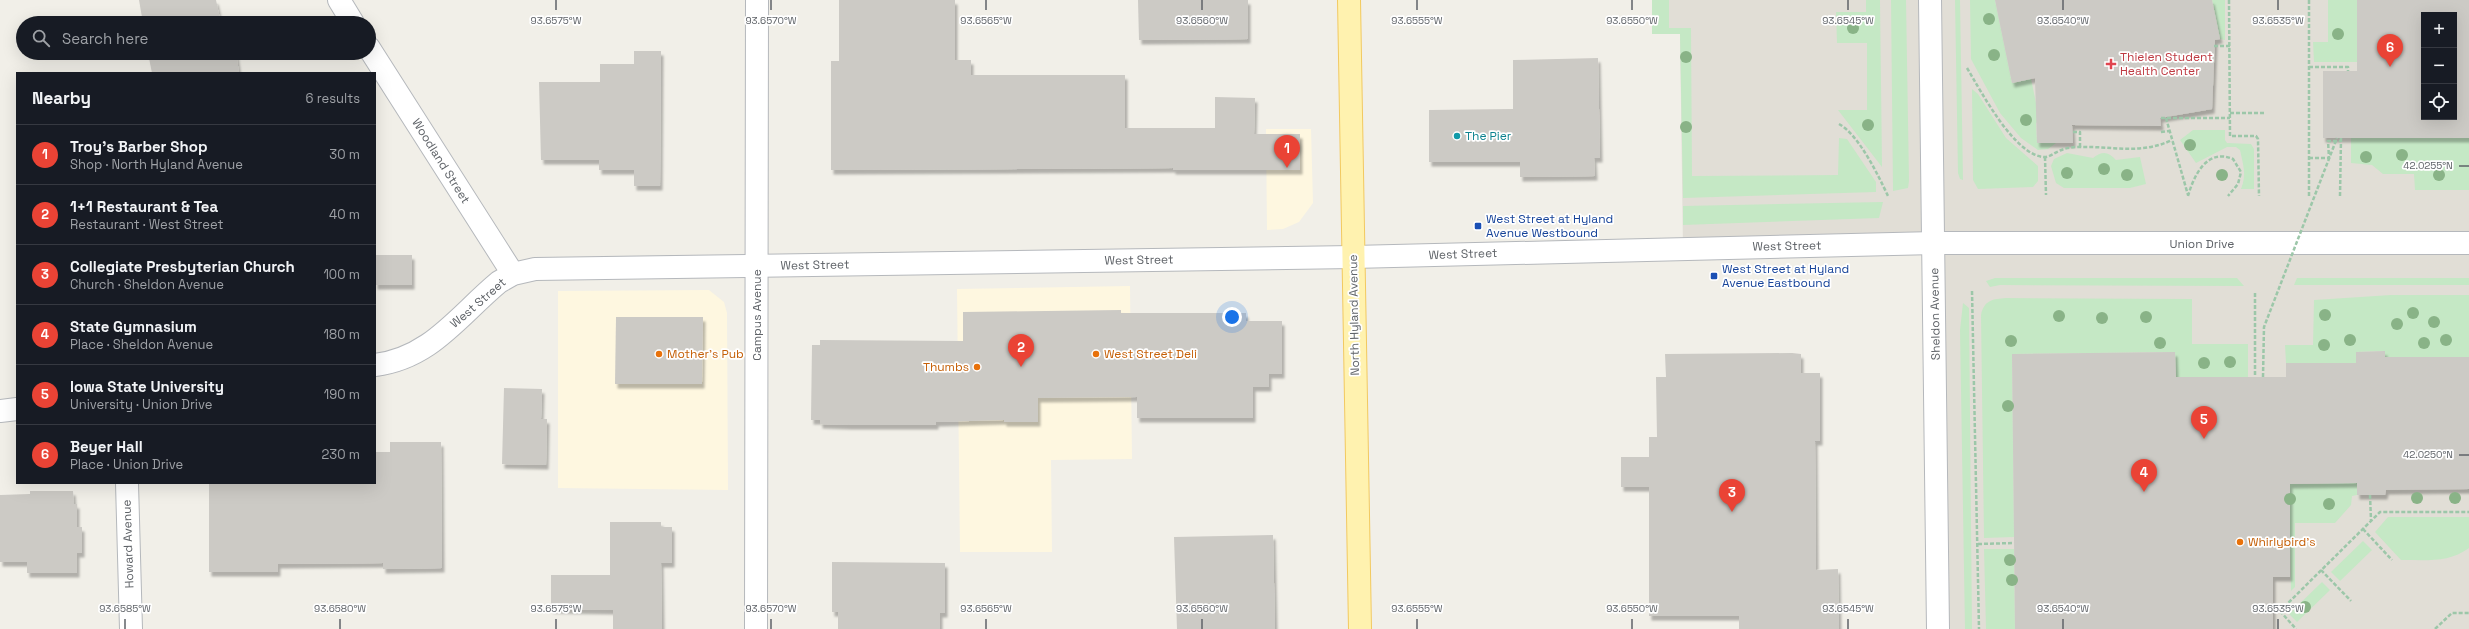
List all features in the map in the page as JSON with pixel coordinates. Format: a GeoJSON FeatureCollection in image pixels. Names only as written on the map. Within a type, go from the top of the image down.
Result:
{"type":"FeatureCollection","features":[{"type":"Feature","properties":{"kind":"main road","name":"North Hyland Avenue"},"geometry":{"type":"LineString","coordinates":[[1349,0],[1360,629]]}},
{"type":"Feature","properties":{"kind":"street"},"geometry":{"type":"LineString","coordinates":[[339,0],[349,16]]}},
{"type":"Feature","properties":{"kind":"street","name":"Campus Avenue"},"geometry":{"type":"LineString","coordinates":[[756,629],[757,0]]}},
{"type":"Feature","properties":{"kind":"street","name":"Sheldon Avenue"},"geometry":{"type":"LineString","coordinates":[[1930,0],[1938,629]]}},
{"type":"Feature","properties":{"kind":"street","name":"Woodland Street"},"geometry":{"type":"LineString","coordinates":[[376,59],[513,274]]}},
{"type":"Feature","properties":{"kind":"street","name":"West Street"},"geometry":{"type":"LineString","coordinates":[[376,365],[410,356],[427,347],[485,294],[513,274],[535,269],[1353,257],[1934,243]]}},
{"type":"Feature","properties":{"kind":"street","name":"Union Drive"},"geometry":{"type":"LineString","coordinates":[[1934,243],[2469,243]]}},
{"type":"Feature","properties":{"kind":"street"},"geometry":{"type":"LineString","coordinates":[[0,411],[16,409]]}},
{"type":"Feature","properties":{"kind":"street","name":"Howard Avenue"},"geometry":{"type":"LineString","coordinates":[[127,484],[130,629]]}},
{"type":"Feature","properties":{"kind":"path"},"geometry":{"type":"LineString","coordinates":[[2229,0],[2230,136],[2256,136],[2258,139],[2259,196]]}},
{"type":"Feature","properties":{"kind":"path"},"geometry":{"type":"LineString","coordinates":[[2309,0],[2309,196]]}},
{"type":"Feature","properties":{"kind":"path"},"geometry":{"type":"LineString","coordinates":[[2214,46],[2230,46]]}},
{"type":"Feature","properties":{"kind":"path"},"geometry":{"type":"LineString","coordinates":[[2309,67],[2348,67],[2348,71]]}},
{"type":"Feature","properties":{"kind":"path"},"geometry":{"type":"LineString","coordinates":[[1967,68],[2010,133],[2029,151],[2045,157],[2059,150],[2080,147],[2129,150],[2150,148],[2172,140]]}},
{"type":"Feature","properties":{"kind":"path"},"geometry":{"type":"LineString","coordinates":[[2230,113],[2266,113]]}},
{"type":"Feature","properties":{"kind":"path"},"geometry":{"type":"LineString","coordinates":[[2161,118],[2230,118]]}},
{"type":"Feature","properties":{"kind":"path"},"geometry":{"type":"LineString","coordinates":[[2166,118],[2188,196],[2194,178],[2202,166],[2208,161],[2220,156],[2233,159],[2239,165],[2240,178],[2228,196]]}},
{"type":"Feature","properties":{"kind":"path"},"geometry":{"type":"LineString","coordinates":[[1838,124],[1853,137],[1874,168],[1888,196]]}},
{"type":"Feature","properties":{"kind":"path"},"geometry":{"type":"LineString","coordinates":[[2161,132],[2170,131]]}},
{"type":"Feature","properties":{"kind":"path"},"geometry":{"type":"LineString","coordinates":[[2073,132],[2080,132],[2080,147]]}},
{"type":"Feature","properties":{"kind":"path"},"geometry":{"type":"LineString","coordinates":[[2263,377],[2264,327],[2337,138]]}},
{"type":"Feature","properties":{"kind":"path"},"geometry":{"type":"LineString","coordinates":[[2309,158],[2329,158],[2328,141],[2342,139],[2340,196]]}},
{"type":"Feature","properties":{"kind":"path"},"geometry":{"type":"LineString","coordinates":[[2045,157],[2046,195]]}},
{"type":"Feature","properties":{"kind":"path"},"geometry":{"type":"LineString","coordinates":[[1972,291],[1979,629]]}},
{"type":"Feature","properties":{"kind":"path"},"geometry":{"type":"LineString","coordinates":[[2255,293],[2255,377]]}},
{"type":"Feature","properties":{"kind":"path"},"geometry":{"type":"LineString","coordinates":[[2370,495],[2371,520]]}},
{"type":"Feature","properties":{"kind":"path"},"geometry":{"type":"LineString","coordinates":[[2262,610],[2280,610],[2380,512],[2469,512]]}},
{"type":"Feature","properties":{"kind":"path"},"geometry":{"type":"LineString","coordinates":[[2363,529],[2392,560]]}},
{"type":"Feature","properties":{"kind":"path"},"geometry":{"type":"LineString","coordinates":[[1978,544],[2014,543]]}},
{"type":"Feature","properties":{"kind":"path"},"geometry":{"type":"LineString","coordinates":[[2321,570],[2351,601]]}},
{"type":"Feature","properties":{"kind":"path"},"geometry":{"type":"LineString","coordinates":[[2280,610],[2296,629]]}},
{"type":"Feature","properties":{"kind":"path"},"geometry":{"type":"LineString","coordinates":[[2435,629],[2452,613],[2469,613]]}},
{"type":"Feature","properties":{"kind":"shaded area"},"geometry":{"type":"Polygon","coordinates":[[[1652,0],[2469,0],[2469,629],[1942,629],[1935,243],[1683,249],[1680,34],[1652,34],[1652,0]]]}},
{"type":"Feature","properties":{"kind":"shaded area"},"geometry":{"type":"Polygon","coordinates":[[[1266,129],[1311,129],[1313,203],[1299,222],[1283,229],[1267,230],[1266,129]]]}},
{"type":"Feature","properties":{"kind":"shaded area"},"geometry":{"type":"Polygon","coordinates":[[[1130,286],[1132,459],[1051,460],[1052,552],[960,552],[957,289],[1130,286]]]}},
{"type":"Feature","properties":{"kind":"shaded area"},"geometry":{"type":"Polygon","coordinates":[[[709,290],[724,302],[727,313],[728,490],[558,488],[558,291],[709,290]]]}},
{"type":"Feature","properties":{"kind":"green space"},"geometry":{"type":"Polygon","coordinates":[[[1652,0],[1669,0],[1669,28],[1691,28],[1692,176],[1838,175],[1839,138],[1847,139],[1876,182],[1876,192],[1683,198],[1680,34],[1652,34],[1652,0]]]}},
{"type":"Feature","properties":{"kind":"green space"},"geometry":{"type":"Polygon","coordinates":[[[1866,0],[1880,0],[1882,167],[1838,110],[1867,110],[1867,43],[1837,43],[1836,12],[1866,12],[1866,0]]]}},
{"type":"Feature","properties":{"kind":"green space"},"geometry":{"type":"Polygon","coordinates":[[[1891,0],[1906,0],[1909,181],[1908,188],[1893,191],[1891,0]]]}},
{"type":"Feature","properties":{"kind":"green space"},"geometry":{"type":"Polygon","coordinates":[[[1955,0],[1960,0],[1963,180],[1960,179],[1958,173],[1955,0]]]}},
{"type":"Feature","properties":{"kind":"green space"},"geometry":{"type":"Polygon","coordinates":[[[1970,0],[1995,0],[2012,83],[2031,79],[2040,122],[2036,123],[2037,142],[2056,143],[2048,149],[2038,150],[2021,138],[2000,113],[1971,59],[1970,0]]]}},
{"type":"Feature","properties":{"kind":"green space"},"geometry":{"type":"Polygon","coordinates":[[[2212,0],[2225,0],[2225,40],[2220,39],[2212,0]]]}},
{"type":"Feature","properties":{"kind":"green space"},"geometry":{"type":"Polygon","coordinates":[[[2328,0],[2357,0],[2357,62],[2314,62],[2313,42],[2328,42],[2328,0]]]}},
{"type":"Feature","properties":{"kind":"green space"},"geometry":{"type":"Polygon","coordinates":[[[1972,89],[1978,94],[2006,138],[2038,166],[2038,181],[2033,187],[1978,189],[1973,180],[1972,89]]]}},
{"type":"Feature","properties":{"kind":"green space"},"geometry":{"type":"Polygon","coordinates":[[[2193,130],[2225,130],[2225,140],[2227,143],[2251,144],[2254,149],[2254,189],[2241,189],[2244,179],[2244,170],[2240,150],[2236,147],[2227,147],[2196,163],[2180,140],[2193,130]]]}},
{"type":"Feature","properties":{"kind":"green space"},"geometry":{"type":"Polygon","coordinates":[[[2351,138],[2469,138],[2469,190],[2415,190],[2414,174],[2383,174],[2372,165],[2351,163],[2351,138]]]}},
{"type":"Feature","properties":{"kind":"green space"},"geometry":{"type":"Polygon","coordinates":[[[2067,153],[2093,158],[2099,154],[2105,153],[2116,160],[2140,157],[2146,184],[2130,188],[2064,188],[2056,183],[2051,166],[2054,159],[2067,153]]]}},
{"type":"Feature","properties":{"kind":"green space"},"geometry":{"type":"Polygon","coordinates":[[[1883,202],[1879,218],[1683,225],[1683,206],[1883,202]]]}},
{"type":"Feature","properties":{"kind":"green space"},"geometry":{"type":"Polygon","coordinates":[[[1995,278],[2237,278],[2244,286],[2000,285],[1990,287],[1986,281],[1995,278]]]}},
{"type":"Feature","properties":{"kind":"green space"},"geometry":{"type":"Polygon","coordinates":[[[2297,278],[2469,278],[2469,285],[2294,285],[2297,278]]]}},
{"type":"Feature","properties":{"kind":"green space"},"geometry":{"type":"Polygon","coordinates":[[[2391,295],[2469,295],[2469,357],[2385,357],[2385,351],[2356,352],[2356,363],[2286,363],[2285,345],[2313,345],[2314,300],[2391,295]]]}},
{"type":"Feature","properties":{"kind":"green space"},"geometry":{"type":"Polygon","coordinates":[[[2006,298],[2192,299],[2192,344],[2248,344],[2248,377],[2176,393],[2175,352],[2012,354],[2014,537],[1984,538],[1981,315],[1984,306],[1987,303],[1993,300],[2006,298]]]}},
{"type":"Feature","properties":{"kind":"green space"},"geometry":{"type":"Polygon","coordinates":[[[1963,303],[1969,308],[1972,629],[1965,629],[1960,330],[1963,303]]]}},
{"type":"Feature","properties":{"kind":"green space"},"geometry":{"type":"Polygon","coordinates":[[[2357,483],[2357,495],[2352,496],[2351,505],[2335,523],[2295,523],[2295,587],[2291,591],[2289,484],[2357,483]]]}},
{"type":"Feature","properties":{"kind":"green space"},"geometry":{"type":"Polygon","coordinates":[[[2388,517],[2469,517],[2469,548],[2453,556],[2437,560],[2401,560],[2375,532],[2388,517]]]}},
{"type":"Feature","properties":{"kind":"green space"},"geometry":{"type":"Polygon","coordinates":[[[2363,541],[2372,550],[2340,581],[2331,572],[2363,541]]]}},
{"type":"Feature","properties":{"kind":"green space"},"geometry":{"type":"Polygon","coordinates":[[[1984,549],[2014,549],[2015,629],[1986,629],[1984,549]]]}},
{"type":"Feature","properties":{"kind":"green space"},"geometry":{"type":"Polygon","coordinates":[[[2322,582],[2330,590],[2297,622],[2289,614],[2322,582]]]}},
{"type":"Feature","properties":{"kind":"building"},"geometry":{"type":"Polygon","coordinates":[[[139,0],[216,0],[219,16],[142,16],[139,0]]]}},
{"type":"Feature","properties":{"kind":"building"},"geometry":{"type":"Polygon","coordinates":[[[839,0],[955,0],[955,60],[971,60],[971,75],[1125,75],[1125,128],[1215,128],[1215,97],[1255,98],[1254,134],[1300,134],[1300,170],[1173,170],[1173,168],[831,170],[831,61],[839,61],[839,0]]]}},
{"type":"Feature","properties":{"kind":"building"},"geometry":{"type":"Polygon","coordinates":[[[1138,0],[1248,0],[1248,39],[1139,40],[1138,0]]]}},
{"type":"Feature","properties":{"kind":"building","name":"Thielen Student Health Center"},"geometry":{"type":"Polygon","coordinates":[[[1995,0],[2212,0],[2220,39],[2215,40],[2212,109],[2160,118],[2161,126],[2072,125],[2073,143],[2037,143],[2035,78],[2012,83],[1995,0]]]}},
{"type":"Feature","properties":{"kind":"building"},"geometry":{"type":"Polygon","coordinates":[[[2357,0],[2469,0],[2469,138],[2323,138],[2323,71],[2357,71],[2357,0]]]}},
{"type":"Feature","properties":{"kind":"building"},"geometry":{"type":"Polygon","coordinates":[[[634,51],[661,51],[660,186],[634,186],[634,170],[599,170],[599,160],[541,160],[539,82],[600,82],[600,64],[634,64],[634,51]]]}},
{"type":"Feature","properties":{"kind":"building"},"geometry":{"type":"Polygon","coordinates":[[[1598,58],[1600,158],[1594,158],[1595,176],[1520,177],[1520,162],[1429,162],[1429,110],[1513,109],[1513,60],[1598,58]]]}},
{"type":"Feature","properties":{"kind":"building"},"geometry":{"type":"Polygon","coordinates":[[[149,60],[237,60],[239,72],[152,72],[149,60]]]}},
{"type":"Feature","properties":{"kind":"building"},"geometry":{"type":"Polygon","coordinates":[[[376,255],[412,255],[412,285],[376,285],[376,255]]]}},
{"type":"Feature","properties":{"kind":"building"},"geometry":{"type":"Polygon","coordinates":[[[1121,310],[1121,313],[1246,313],[1246,321],[1282,321],[1282,374],[1269,374],[1269,387],[1253,387],[1253,418],[1137,418],[1137,397],[1038,398],[1038,422],[1004,422],[1004,420],[936,422],[936,425],[849,425],[820,424],[820,420],[811,420],[812,345],[820,345],[820,340],[963,341],[963,312],[1121,310]]]}},
{"type":"Feature","properties":{"kind":"building","name":"Mother's Pub"},"geometry":{"type":"Polygon","coordinates":[[[616,317],[703,317],[702,384],[615,384],[616,317]]]}},
{"type":"Feature","properties":{"kind":"building"},"geometry":{"type":"Polygon","coordinates":[[[2385,351],[2385,357],[2469,357],[2469,489],[2386,490],[2385,495],[2357,495],[2357,483],[2290,484],[2290,577],[2273,577],[2273,629],[2015,629],[2012,354],[2175,352],[2176,377],[2286,377],[2286,363],[2356,363],[2356,352],[2385,351]]]}},
{"type":"Feature","properties":{"kind":"building"},"geometry":{"type":"Polygon","coordinates":[[[1665,354],[1801,354],[1801,373],[1820,373],[1820,441],[1815,441],[1816,570],[1838,569],[1839,629],[1739,629],[1739,616],[1649,616],[1649,487],[1621,487],[1621,457],[1649,457],[1649,437],[1657,437],[1656,377],[1666,377],[1665,354]]]}},
{"type":"Feature","properties":{"kind":"building"},"geometry":{"type":"Polygon","coordinates":[[[504,388],[542,389],[541,419],[547,419],[546,465],[502,464],[504,388]]]}},
{"type":"Feature","properties":{"kind":"building"},"geometry":{"type":"Polygon","coordinates":[[[390,442],[441,442],[442,568],[383,569],[383,563],[278,564],[278,572],[209,572],[209,484],[376,484],[376,452],[390,452],[390,442]]]}},
{"type":"Feature","properties":{"kind":"building"},"geometry":{"type":"Polygon","coordinates":[[[30,491],[73,491],[74,504],[77,504],[77,527],[82,527],[82,553],[77,553],[77,573],[27,573],[27,562],[0,562],[0,495],[30,494],[30,491]]]}},
{"type":"Feature","properties":{"kind":"building"},"geometry":{"type":"Polygon","coordinates":[[[610,522],[661,522],[661,527],[672,527],[672,563],[661,563],[662,629],[613,629],[613,610],[551,609],[551,575],[610,575],[610,522]]]}},
{"type":"Feature","properties":{"kind":"building"},"geometry":{"type":"Polygon","coordinates":[[[1273,535],[1275,629],[1177,629],[1174,537],[1273,535]]]}},
{"type":"Feature","properties":{"kind":"building"},"geometry":{"type":"Polygon","coordinates":[[[832,562],[945,563],[945,613],[940,613],[940,629],[838,629],[838,612],[832,612],[832,562]]]}},
{"type":"Feature","properties":{"kind":"place","name":"Thielen Student Health Center"},"geometry":{"type":"Point","coordinates":[2111,64]}},
{"type":"Feature","properties":{"kind":"place","name":"Beyer Hall"},"geometry":{"type":"Point","coordinates":[2390,67]}},
{"type":"Feature","properties":{"kind":"place","name":"The Pier"},"geometry":{"type":"Point","coordinates":[1457,136]}},
{"type":"Feature","properties":{"kind":"place","name":"Troy's Barber Shop"},"geometry":{"type":"Point","coordinates":[1287,168]}},
{"type":"Feature","properties":{"kind":"place","name":"West Street at Hyland Avenue Westbound"},"geometry":{"type":"Point","coordinates":[1478,226]}},
{"type":"Feature","properties":{"kind":"place","name":"West Street at Hyland Avenue Eastbound"},"geometry":{"type":"Point","coordinates":[1714,276]}},
{"type":"Feature","properties":{"kind":"place","name":"Mother's Pub"},"geometry":{"type":"Point","coordinates":[659,354]}},
{"type":"Feature","properties":{"kind":"place","name":"West Street Deli"},"geometry":{"type":"Point","coordinates":[1096,354]}},
{"type":"Feature","properties":{"kind":"place","name":"Thumbs"},"geometry":{"type":"Point","coordinates":[977,367]}},
{"type":"Feature","properties":{"kind":"place","name":"1+1 Restaurant & Tea"},"geometry":{"type":"Point","coordinates":[1021,367]}},
{"type":"Feature","properties":{"kind":"place","name":"Iowa State University"},"geometry":{"type":"Point","coordinates":[2204,439]}},
{"type":"Feature","properties":{"kind":"place","name":"State Gymnasium"},"geometry":{"type":"Point","coordinates":[2144,492]}},
{"type":"Feature","properties":{"kind":"place","name":"Collegiate Presbyterian Church"},"geometry":{"type":"Point","coordinates":[1732,512]}},
{"type":"Feature","properties":{"kind":"place","name":"Whirlybird's"},"geometry":{"type":"Point","coordinates":[2240,542]}}]}
